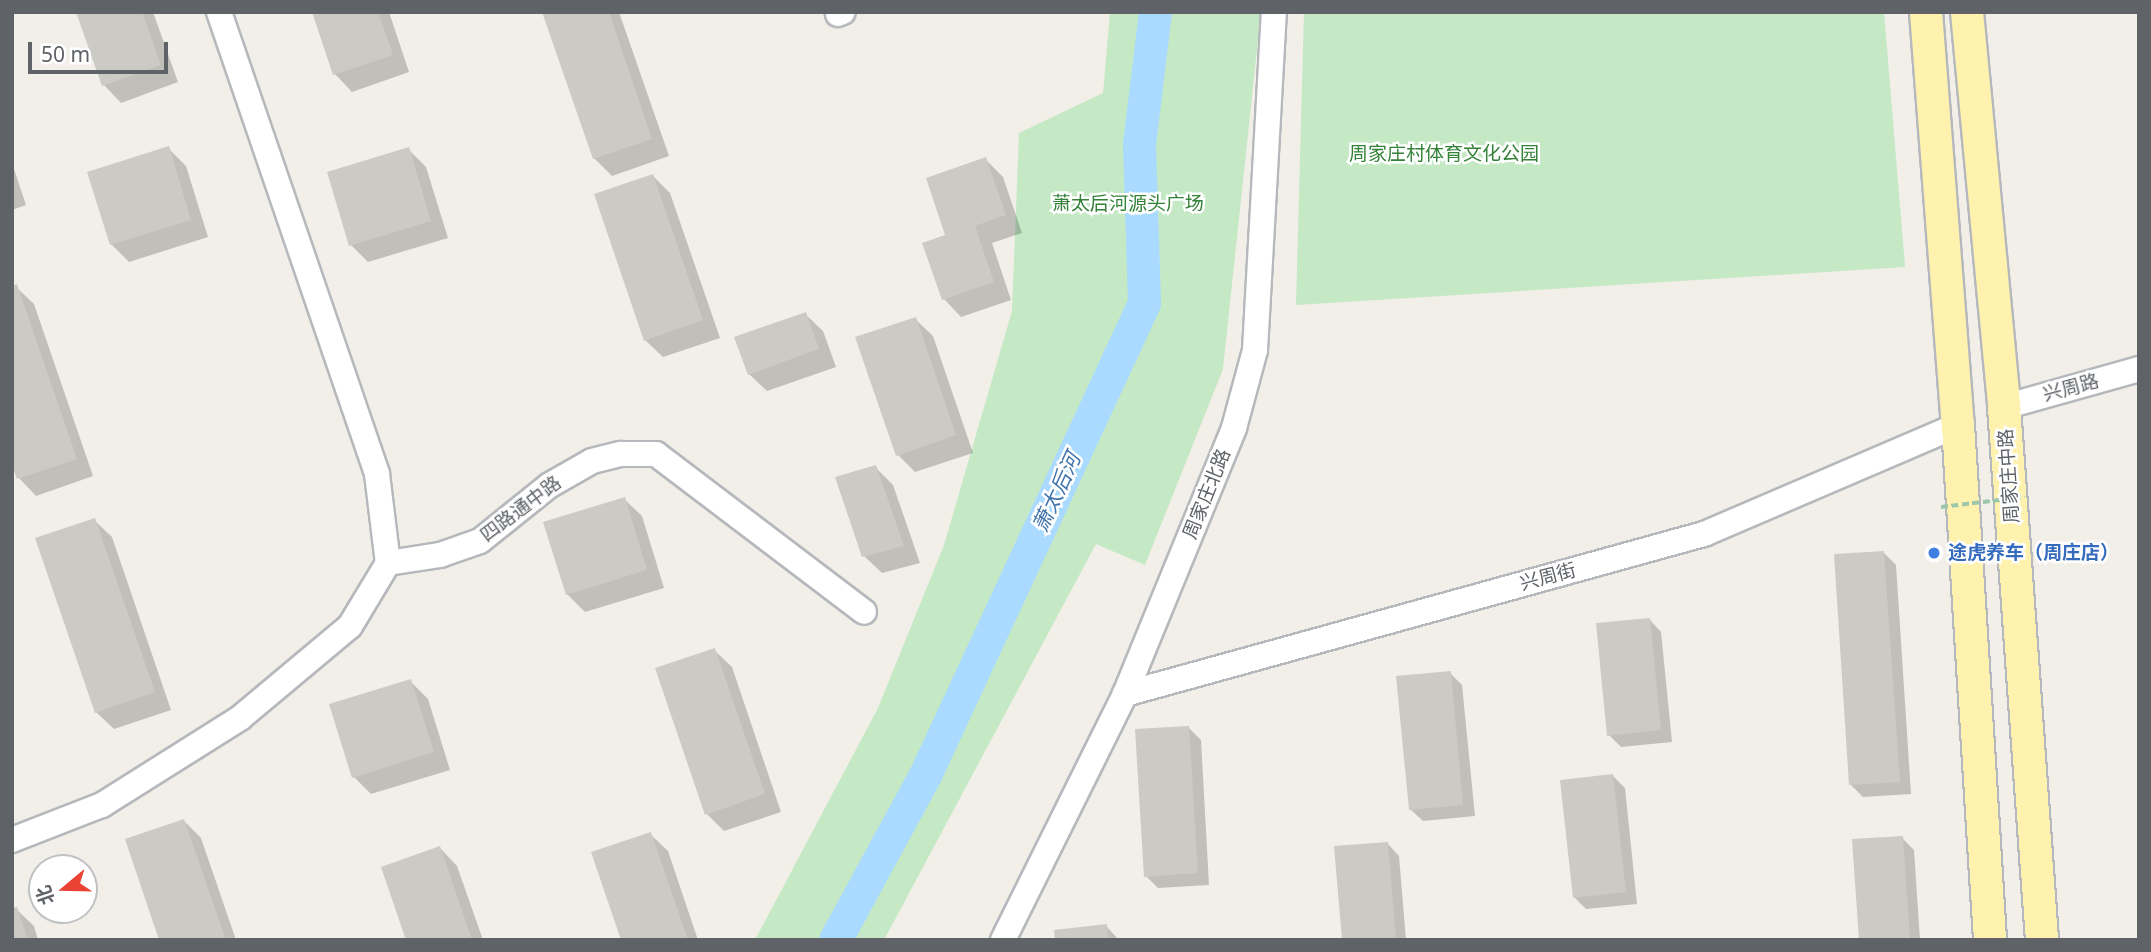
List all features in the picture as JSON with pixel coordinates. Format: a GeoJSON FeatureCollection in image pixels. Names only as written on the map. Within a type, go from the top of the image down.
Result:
{"type":"FeatureCollection","features":[{"type":"Feature","properties":{"kind":"main road"},"geometry":{"type":"LineString","coordinates":[[1926,12],[1958,425],[1990,940]]}},
{"type":"Feature","properties":{"kind":"main road","name":"周家庄中路"},"geometry":{"type":"LineString","coordinates":[[1967,12],[2004,407],[2042,940]]}},
{"type":"Feature","properties":{"kind":"street"},"geometry":{"type":"LineString","coordinates":[[12,840],[102,805],[240,718],[349,626],[388,563],[377,474],[219,12]]}},
{"type":"Feature","properties":{"kind":"street","name":"周家庄北路"},"geometry":{"type":"LineString","coordinates":[[1003,940],[1125,694],[1234,428],[1255,350],[1274,12]]}},
{"type":"Feature","properties":{"kind":"street","name":"兴周路"},"geometry":{"type":"LineString","coordinates":[[2004,407],[2139,369]]}},
{"type":"Feature","properties":{"kind":"street","name":"兴周街"},"geometry":{"type":"LineString","coordinates":[[1125,694],[1704,534],[1958,425]]}},
{"type":"Feature","properties":{"kind":"street","name":"四路通中路"},"geometry":{"type":"LineString","coordinates":[[388,563],[440,555],[481,541],[550,485],[592,461],[621,454],[656,454],[864,612]]}},
{"type":"Feature","properties":{"kind":"path"},"geometry":{"type":"LineString","coordinates":[[1941,507],[2024,497]]}},
{"type":"Feature","properties":{"kind":"green space","name":"萧太后河源头广场"},"geometry":{"type":"Polygon","coordinates":[[[1110,12],[1261,12],[1223,369],[1145,565],[1096,544],[884,940],[755,940],[878,708],[944,545],[1012,311],[1019,133],[1103,93],[1110,12]]]}},
{"type":"Feature","properties":{"kind":"green space","name":"周家庄村体育文化公园"},"geometry":{"type":"Polygon","coordinates":[[[1304,12],[1884,12],[1905,267],[1296,305],[1304,12]]]}},
{"type":"Feature","properties":{"kind":"building"},"geometry":{"type":"Polygon","coordinates":[[[76,12],[142,12],[161,65],[102,86],[76,12]]]}},
{"type":"Feature","properties":{"kind":"building"},"geometry":{"type":"Polygon","coordinates":[[[312,12],[378,12],[393,55],[333,75],[312,12]]]}},
{"type":"Feature","properties":{"kind":"building"},"geometry":{"type":"Polygon","coordinates":[[[542,12],[609,12],[652,139],[593,159],[542,12]]]}},
{"type":"Feature","properties":{"kind":"building"},"geometry":{"type":"Polygon","coordinates":[[[169,146],[191,220],[110,245],[87,172],[169,146]]]}},
{"type":"Feature","properties":{"kind":"building"},"geometry":{"type":"Polygon","coordinates":[[[409,147],[431,221],[349,246],[327,172],[409,147]]]}},
{"type":"Feature","properties":{"kind":"building"},"geometry":{"type":"Polygon","coordinates":[[[986,157],[1006,215],[975,226],[994,282],[942,300],[922,243],[945,235],[926,178],[986,157]]]}},
{"type":"Feature","properties":{"kind":"building"},"geometry":{"type":"Polygon","coordinates":[[[653,174],[703,320],[644,341],[594,194],[653,174]]]}},
{"type":"Feature","properties":{"kind":"building"},"geometry":{"type":"Polygon","coordinates":[[[17,284],[77,459],[17,479],[12,465],[12,286],[17,284]]]}},
{"type":"Feature","properties":{"kind":"building"},"geometry":{"type":"Polygon","coordinates":[[[806,312],[819,349],[748,375],[734,337],[806,312]]]}},
{"type":"Feature","properties":{"kind":"building"},"geometry":{"type":"Polygon","coordinates":[[[916,317],[956,435],[896,456],[855,337],[916,317]]]}},
{"type":"Feature","properties":{"kind":"building"},"geometry":{"type":"Polygon","coordinates":[[[876,465],[904,546],[862,557],[835,477],[876,465]]]}},
{"type":"Feature","properties":{"kind":"building"},"geometry":{"type":"Polygon","coordinates":[[[625,497],[647,570],[566,595],[543,522],[625,497]]]}},
{"type":"Feature","properties":{"kind":"building"},"geometry":{"type":"Polygon","coordinates":[[[95,518],[155,692],[95,713],[35,538],[95,518]]]}},
{"type":"Feature","properties":{"kind":"building"},"geometry":{"type":"Polygon","coordinates":[[[1884,551],[1900,782],[1849,785],[1834,554],[1884,551]]]}},
{"type":"Feature","properties":{"kind":"building"},"geometry":{"type":"Polygon","coordinates":[[[1650,618],[1661,730],[1607,736],[1596,623],[1650,618]]]}},
{"type":"Feature","properties":{"kind":"building"},"geometry":{"type":"Polygon","coordinates":[[[715,648],[765,794],[705,815],[655,668],[715,648]]]}},
{"type":"Feature","properties":{"kind":"building"},"geometry":{"type":"Polygon","coordinates":[[[1451,671],[1463,805],[1409,810],[1396,676],[1451,671]]]}},
{"type":"Feature","properties":{"kind":"building"},"geometry":{"type":"Polygon","coordinates":[[[411,679],[434,752],[352,778],[329,704],[411,679]]]}},
{"type":"Feature","properties":{"kind":"building"},"geometry":{"type":"Polygon","coordinates":[[[1189,726],[1198,873],[1144,877],[1135,729],[1189,726]]]}},
{"type":"Feature","properties":{"kind":"building"},"geometry":{"type":"Polygon","coordinates":[[[1613,774],[1626,892],[1573,898],[1560,780],[1613,774]]]}},
{"type":"Feature","properties":{"kind":"building"},"geometry":{"type":"Polygon","coordinates":[[[184,819],[226,940],[159,940],[125,839],[184,819]]]}},
{"type":"Feature","properties":{"kind":"building"},"geometry":{"type":"Polygon","coordinates":[[[651,832],[688,940],[621,940],[591,852],[651,832]]]}},
{"type":"Feature","properties":{"kind":"building"},"geometry":{"type":"Polygon","coordinates":[[[1903,836],[1910,940],[1859,940],[1852,839],[1903,836]]]}},
{"type":"Feature","properties":{"kind":"building"},"geometry":{"type":"Polygon","coordinates":[[[1388,842],[1396,940],[1342,940],[1334,846],[1388,842]]]}},
{"type":"Feature","properties":{"kind":"building"},"geometry":{"type":"Polygon","coordinates":[[[440,846],[472,940],[406,940],[381,867],[440,846]]]}},
{"type":"Feature","properties":{"kind":"building"},"geometry":{"type":"Polygon","coordinates":[[[17,907],[28,940],[12,940],[12,908],[17,907]]]}},
{"type":"Feature","properties":{"kind":"building"},"geometry":{"type":"Polygon","coordinates":[[[1107,924],[1109,940],[1055,940],[1054,930],[1107,924]]]}},
{"type":"Feature","properties":{"kind":"waterway","name":"萧太后河"},"geometry":{"type":"LineString","coordinates":[[835,940],[925,775],[1144,303],[1139,144],[1155,12]]}},
{"type":"Feature","properties":{"kind":"place","name":"途虎养车（周庄店）"},"geometry":{"type":"Point","coordinates":[1934,553]}}]}
